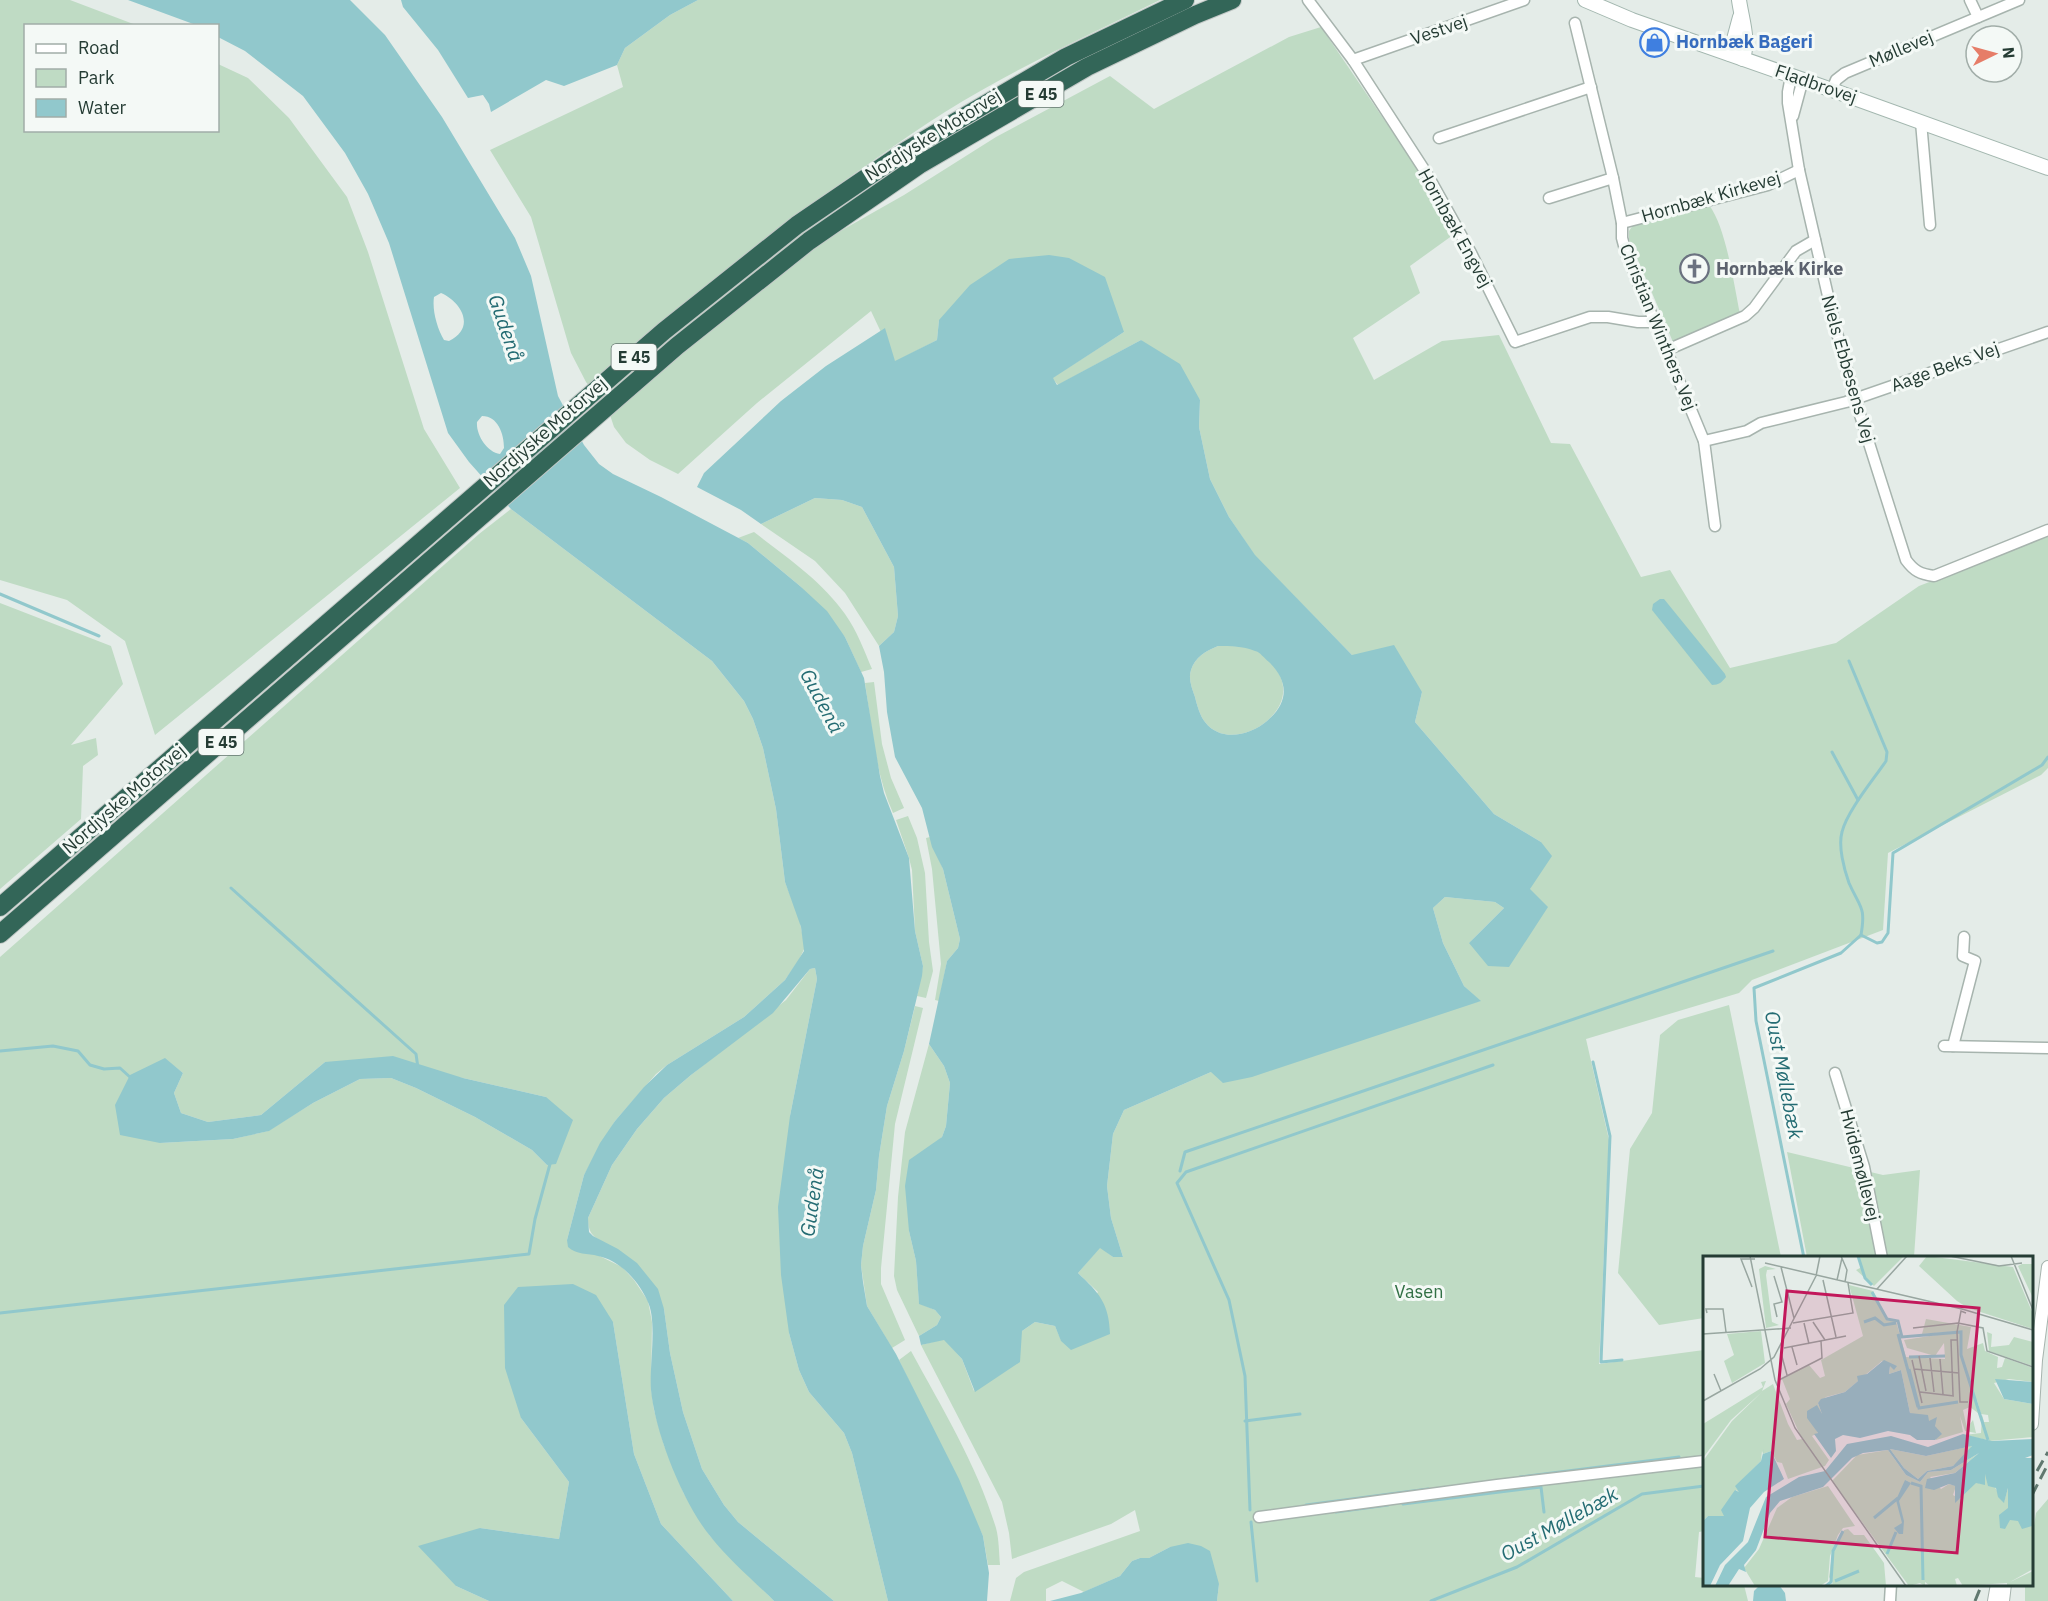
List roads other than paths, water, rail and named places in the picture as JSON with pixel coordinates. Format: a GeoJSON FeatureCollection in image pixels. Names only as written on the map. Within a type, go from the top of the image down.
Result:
{"type":"FeatureCollection","features":[{"type":"Feature","properties":{"kind":"highway","name":"Nordjyske Motorvej"},"geometry":{"type":"LineString","coordinates":[[0,908],[705,296],[797,225],[904,152],[1066,57],[1185,0]]}},
{"type":"Feature","properties":{"kind":"highway","name":"Nordjyske Motorvej"},"geometry":{"type":"LineString","coordinates":[[0,934],[710,318],[809,241],[919,165],[1087,68],[1195,15],[1232,0]]}},
{"type":"Feature","properties":{"kind":"highway"},"geometry":{"type":"LineString","coordinates":[[0,900],[118,805]]}},
{"type":"Feature","properties":{"kind":"main road","name":"Fladbrovej"},"geometry":{"type":"LineString","coordinates":[[1585,0],[1632,20],[2048,168]]}},
{"type":"Feature","properties":{"kind":"main road"},"geometry":{"type":"LineString","coordinates":[[1737,56],[1740,6]]}},
{"type":"Feature","properties":{"kind":"street","name":"Hornbæk Engvej"},"geometry":{"type":"LineString","coordinates":[[1308,0],[1353,60],[1427,174],[1471,253],[1515,342],[1590,318],[1608,317],[1655,322]]}},
{"type":"Feature","properties":{"kind":"street","name":"Vestvej"},"geometry":{"type":"LineString","coordinates":[[1353,60],[1524,0]]}},
{"type":"Feature","properties":{"kind":"street"},"geometry":{"type":"LineString","coordinates":[[1970,0],[1978,17]]}},
{"type":"Feature","properties":{"kind":"street","name":"Møllevej"},"geometry":{"type":"LineString","coordinates":[[1832,90],[1836,80],[1845,73],[2019,0]]}},
{"type":"Feature","properties":{"kind":"street","name":"Christian Winthers Vej"},"geometry":{"type":"LineString","coordinates":[[1575,23],[1613,178],[1626,253],[1704,441],[1715,526]]}},
{"type":"Feature","properties":{"kind":"street","name":"Niels Ebbesens Vej"},"geometry":{"type":"LineString","coordinates":[[1797,78],[1792,119],[1799,170],[1834,322],[1855,399],[1906,560],[1911,568],[1920,574],[1934,576],[2048,530]]}},
{"type":"Feature","properties":{"kind":"street"},"geometry":{"type":"LineString","coordinates":[[1439,138],[1591,87]]}},
{"type":"Feature","properties":{"kind":"street"},"geometry":{"type":"LineString","coordinates":[[1921,122],[1930,225]]}},
{"type":"Feature","properties":{"kind":"street","name":"Hornbæk Kirkevej"},"geometry":{"type":"LineString","coordinates":[[1622,223],[1768,185],[1799,170]]}},
{"type":"Feature","properties":{"kind":"street"},"geometry":{"type":"LineString","coordinates":[[1549,198],[1613,178]]}},
{"type":"Feature","properties":{"kind":"street"},"geometry":{"type":"LineString","coordinates":[[1667,350],[1744,316],[1763,297],[1796,251],[1815,240]]}},
{"type":"Feature","properties":{"kind":"street","name":"Aage Beks Vej"},"geometry":{"type":"LineString","coordinates":[[1704,441],[1747,431],[1761,423],[1855,399],[2048,332]]}},
{"type":"Feature","properties":{"kind":"street"},"geometry":{"type":"LineString","coordinates":[[1964,937],[1963,956],[1976,962],[1953,1040],[1948,1046],[2048,1048]]}},
{"type":"Feature","properties":{"kind":"street","name":"Hvidemøllevej"},"geometry":{"type":"LineString","coordinates":[[1835,1072],[1864,1167],[1882,1256]]}},
{"type":"Feature","properties":{"kind":"street"},"geometry":{"type":"LineString","coordinates":[[2033,1332],[2047,1272]]}},
{"type":"Feature","properties":{"kind":"street"},"geometry":{"type":"LineString","coordinates":[[2033,1398],[2047,1272]]}},
{"type":"Feature","properties":{"kind":"street"},"geometry":{"type":"LineString","coordinates":[[1259,1517],[1497,1485],[1703,1461]]}},
{"type":"Feature","properties":{"kind":"street"},"geometry":{"type":"LineString","coordinates":[[1890,1601],[1891,1586]]}},
{"type":"Feature","properties":{"kind":"street"},"geometry":{"type":"LineString","coordinates":[[1994,1601],[2000,1586]]}},
{"type":"Feature","properties":{"kind":"street"},"geometry":{"type":"LineString","coordinates":[[2000,1586],[2003,1601]]}},
{"type":"Feature","properties":{"kind":"water","name":"Gudenå"},"geometry":{"type":"Polygon","coordinates":[[[128,0],[350,0],[385,35],[442,117],[515,238],[531,276],[558,396],[584,445],[599,464],[613,474],[748,543],[827,611],[845,637],[864,678],[884,793],[909,858],[915,931],[923,966],[904,1051],[887,1106],[876,1190],[863,1246],[861,1265],[863,1282],[867,1306],[896,1354],[959,1479],[983,1536],[989,1573],[987,1601],[888,1601],[852,1453],[844,1433],[809,1392],[799,1370],[789,1333],[781,1275],[778,1207],[790,1116],[817,979],[815,968],[810,969],[773,1013],[664,1098],[637,1129],[612,1165],[588,1218],[589,1232],[637,1263],[658,1289],[664,1309],[670,1353],[683,1412],[702,1469],[724,1505],[738,1522],[834,1601],[774,1601],[717,1545],[700,1522],[681,1487],[664,1446],[654,1407],[651,1390],[652,1319],[647,1300],[633,1278],[620,1266],[606,1258],[575,1251],[568,1247],[567,1240],[584,1175],[600,1143],[615,1121],[644,1087],[667,1065],[744,1017],[785,980],[804,951],[801,927],[785,882],[776,809],[763,748],[744,701],[712,661],[511,509],[469,462],[448,433],[389,243],[368,194],[345,153],[303,96],[245,51],[219,38],[219,24],[193,24],[128,0]],[[441,293],[434,297],[434,313],[441,335],[444,340],[449,341],[457,336],[464,322],[460,309],[441,293]],[[482,416],[477,422],[480,437],[491,450],[500,454],[504,448],[503,437],[496,422],[482,416]]]}},
{"type":"Feature","properties":{"kind":"water"},"geometry":{"type":"Polygon","coordinates":[[[401,0],[698,0],[670,15],[625,48],[617,65],[564,86],[546,80],[491,112],[483,95],[468,98],[438,50],[403,7],[401,0]]]}},
{"type":"Feature","properties":{"kind":"water"},"geometry":{"type":"Polygon","coordinates":[[[1049,255],[1069,258],[1105,277],[1124,332],[1053,378],[1057,385],[1141,340],[1180,364],[1200,400],[1199,427],[1210,479],[1229,517],[1255,555],[1352,655],[1394,645],[1422,692],[1415,722],[1494,814],[1541,842],[1552,856],[1530,889],[1548,907],[1509,967],[1488,966],[1469,943],[1504,908],[1495,902],[1445,897],[1433,908],[1443,943],[1464,986],[1481,1001],[1252,1077],[1223,1083],[1211,1072],[1124,1110],[1113,1134],[1107,1186],[1111,1218],[1123,1257],[1113,1257],[1100,1248],[1078,1273],[1102,1299],[1108,1314],[1110,1334],[1071,1350],[1061,1341],[1055,1326],[1035,1322],[1022,1331],[1020,1362],[975,1392],[962,1359],[944,1340],[921,1345],[919,1336],[937,1325],[941,1317],[935,1310],[919,1304],[916,1261],[909,1231],[905,1186],[909,1160],[942,1137],[946,1126],[950,1083],[944,1066],[929,1044],[947,961],[958,948],[960,939],[943,869],[932,847],[922,808],[895,757],[887,712],[884,672],[879,646],[894,632],[898,616],[894,567],[862,507],[842,500],[815,498],[761,524],[741,510],[697,487],[704,473],[781,401],[826,366],[885,328],[895,361],[937,340],[939,320],[970,285],[1009,259],[1049,255]],[[1218,646],[1198,658],[1191,670],[1191,684],[1198,707],[1205,722],[1219,733],[1236,735],[1245,733],[1260,726],[1274,714],[1283,699],[1283,684],[1276,669],[1259,653],[1241,647],[1218,646]]]}},
{"type":"Feature","properties":{"kind":"water"},"geometry":{"type":"Polygon","coordinates":[[[1664,599],[1725,674],[1726,677],[1720,683],[1712,685],[1652,610],[1653,604],[1664,599]]]}},
{"type":"Feature","properties":{"kind":"water"},"geometry":{"type":"Polygon","coordinates":[[[393,1056],[463,1078],[546,1097],[573,1120],[556,1164],[547,1165],[532,1150],[475,1117],[391,1078],[360,1079],[313,1103],[269,1131],[233,1139],[160,1143],[120,1135],[115,1105],[130,1075],[165,1058],[183,1073],[174,1093],[181,1113],[208,1122],[261,1115],[325,1062],[393,1056]]]}},
{"type":"Feature","properties":{"kind":"water"},"geometry":{"type":"Polygon","coordinates":[[[573,1284],[596,1295],[613,1322],[634,1454],[661,1524],[733,1601],[489,1601],[456,1586],[418,1546],[480,1528],[559,1539],[569,1482],[521,1418],[505,1368],[504,1305],[518,1287],[573,1284]]]}},
{"type":"Feature","properties":{"kind":"water"},"geometry":{"type":"Polygon","coordinates":[[[1188,1543],[1210,1551],[1219,1584],[1217,1601],[1050,1601],[1081,1593],[1120,1576],[1132,1561],[1149,1558],[1170,1547],[1188,1543]]]}},
{"type":"Feature","properties":{"kind":"water"},"geometry":{"type":"Polygon","coordinates":[[[1759,1586],[1780,1586],[1785,1593],[1786,1601],[1753,1601],[1754,1591],[1759,1586]]]}},
{"type":"Feature","properties":{"kind":"waterway"},"geometry":{"type":"LineString","coordinates":[[0,594],[99,636]]}},
{"type":"Feature","properties":{"kind":"waterway"},"geometry":{"type":"LineString","coordinates":[[1849,661],[1887,752],[1886,761],[1849,815],[1841,838],[1845,871],[1862,912],[1861,935]]}},
{"type":"Feature","properties":{"kind":"waterway"},"geometry":{"type":"LineString","coordinates":[[1832,752],[1858,800]]}},
{"type":"Feature","properties":{"kind":"waterway","name":"Oust Møllebæk"},"geometry":{"type":"LineString","coordinates":[[1804,1256],[1756,1021],[1754,988],[1841,953],[1861,935],[1877,943],[1882,942],[1888,933],[1893,853],[2042,765],[2048,757]]}},
{"type":"Feature","properties":{"kind":"waterway"},"geometry":{"type":"LineString","coordinates":[[231,888],[416,1054],[418,1068]]}},
{"type":"Feature","properties":{"kind":"waterway"},"geometry":{"type":"LineString","coordinates":[[1180,1171],[1185,1152],[1773,951]]}},
{"type":"Feature","properties":{"kind":"waterway"},"geometry":{"type":"LineString","coordinates":[[0,1051],[53,1046],[78,1051],[90,1065],[104,1069],[120,1068],[131,1078]]}},
{"type":"Feature","properties":{"kind":"waterway"},"geometry":{"type":"LineString","coordinates":[[1593,1062],[1610,1136],[1601,1362],[1622,1360]]}},
{"type":"Feature","properties":{"kind":"waterway"},"geometry":{"type":"LineString","coordinates":[[1250,1510],[1245,1376],[1229,1300],[1177,1183],[1186,1172],[1493,1065]]}},
{"type":"Feature","properties":{"kind":"waterway"},"geometry":{"type":"LineString","coordinates":[[0,1313],[529,1254],[535,1219],[550,1164]]}},
{"type":"Feature","properties":{"kind":"waterway"},"geometry":{"type":"LineString","coordinates":[[1245,1421],[1300,1414]]}},
{"type":"Feature","properties":{"kind":"waterway"},"geometry":{"type":"LineString","coordinates":[[1520,1477],[1679,1457]]}},
{"type":"Feature","properties":{"kind":"waterway","name":"Oust Møllebæk"},"geometry":{"type":"LineString","coordinates":[[1431,1601],[1517,1567],[1642,1494],[1703,1486]]}},
{"type":"Feature","properties":{"kind":"waterway"},"geometry":{"type":"LineString","coordinates":[[1403,1504],[1541,1487],[1544,1512]]}},
{"type":"Feature","properties":{"kind":"waterway"},"geometry":{"type":"LineString","coordinates":[[1306,1505],[1428,1489]]}},
{"type":"Feature","properties":{"kind":"waterway"},"geometry":{"type":"LineString","coordinates":[[1336,1512],[1388,1505]]}},
{"type":"Feature","properties":{"kind":"waterway"},"geometry":{"type":"LineString","coordinates":[[1251,1522],[1257,1581]]}},
{"type":"Feature","properties":{"kind":"railway"},"geometry":{"type":"LineString","coordinates":[[2037,1471],[2048,1452]]}},
{"type":"Feature","properties":{"kind":"railway"},"geometry":{"type":"LineString","coordinates":[[2033,1493],[2048,1464]]}},
{"type":"Feature","properties":{"kind":"railway"},"geometry":{"type":"LineString","coordinates":[[1975,1601],[1981,1586]]}},
{"type":"Feature","properties":{"kind":"place","name":"Hornbæk Bageri"},"geometry":{"type":"Point","coordinates":[1655,42]}},
{"type":"Feature","properties":{"kind":"place","name":"Hornbæk Kirke"},"geometry":{"type":"Point","coordinates":[1695,269]}},
{"type":"Feature","properties":{"kind":"park label","name":"Vasen"},"geometry":{"type":"Point","coordinates":[1419,1292]}}]}
